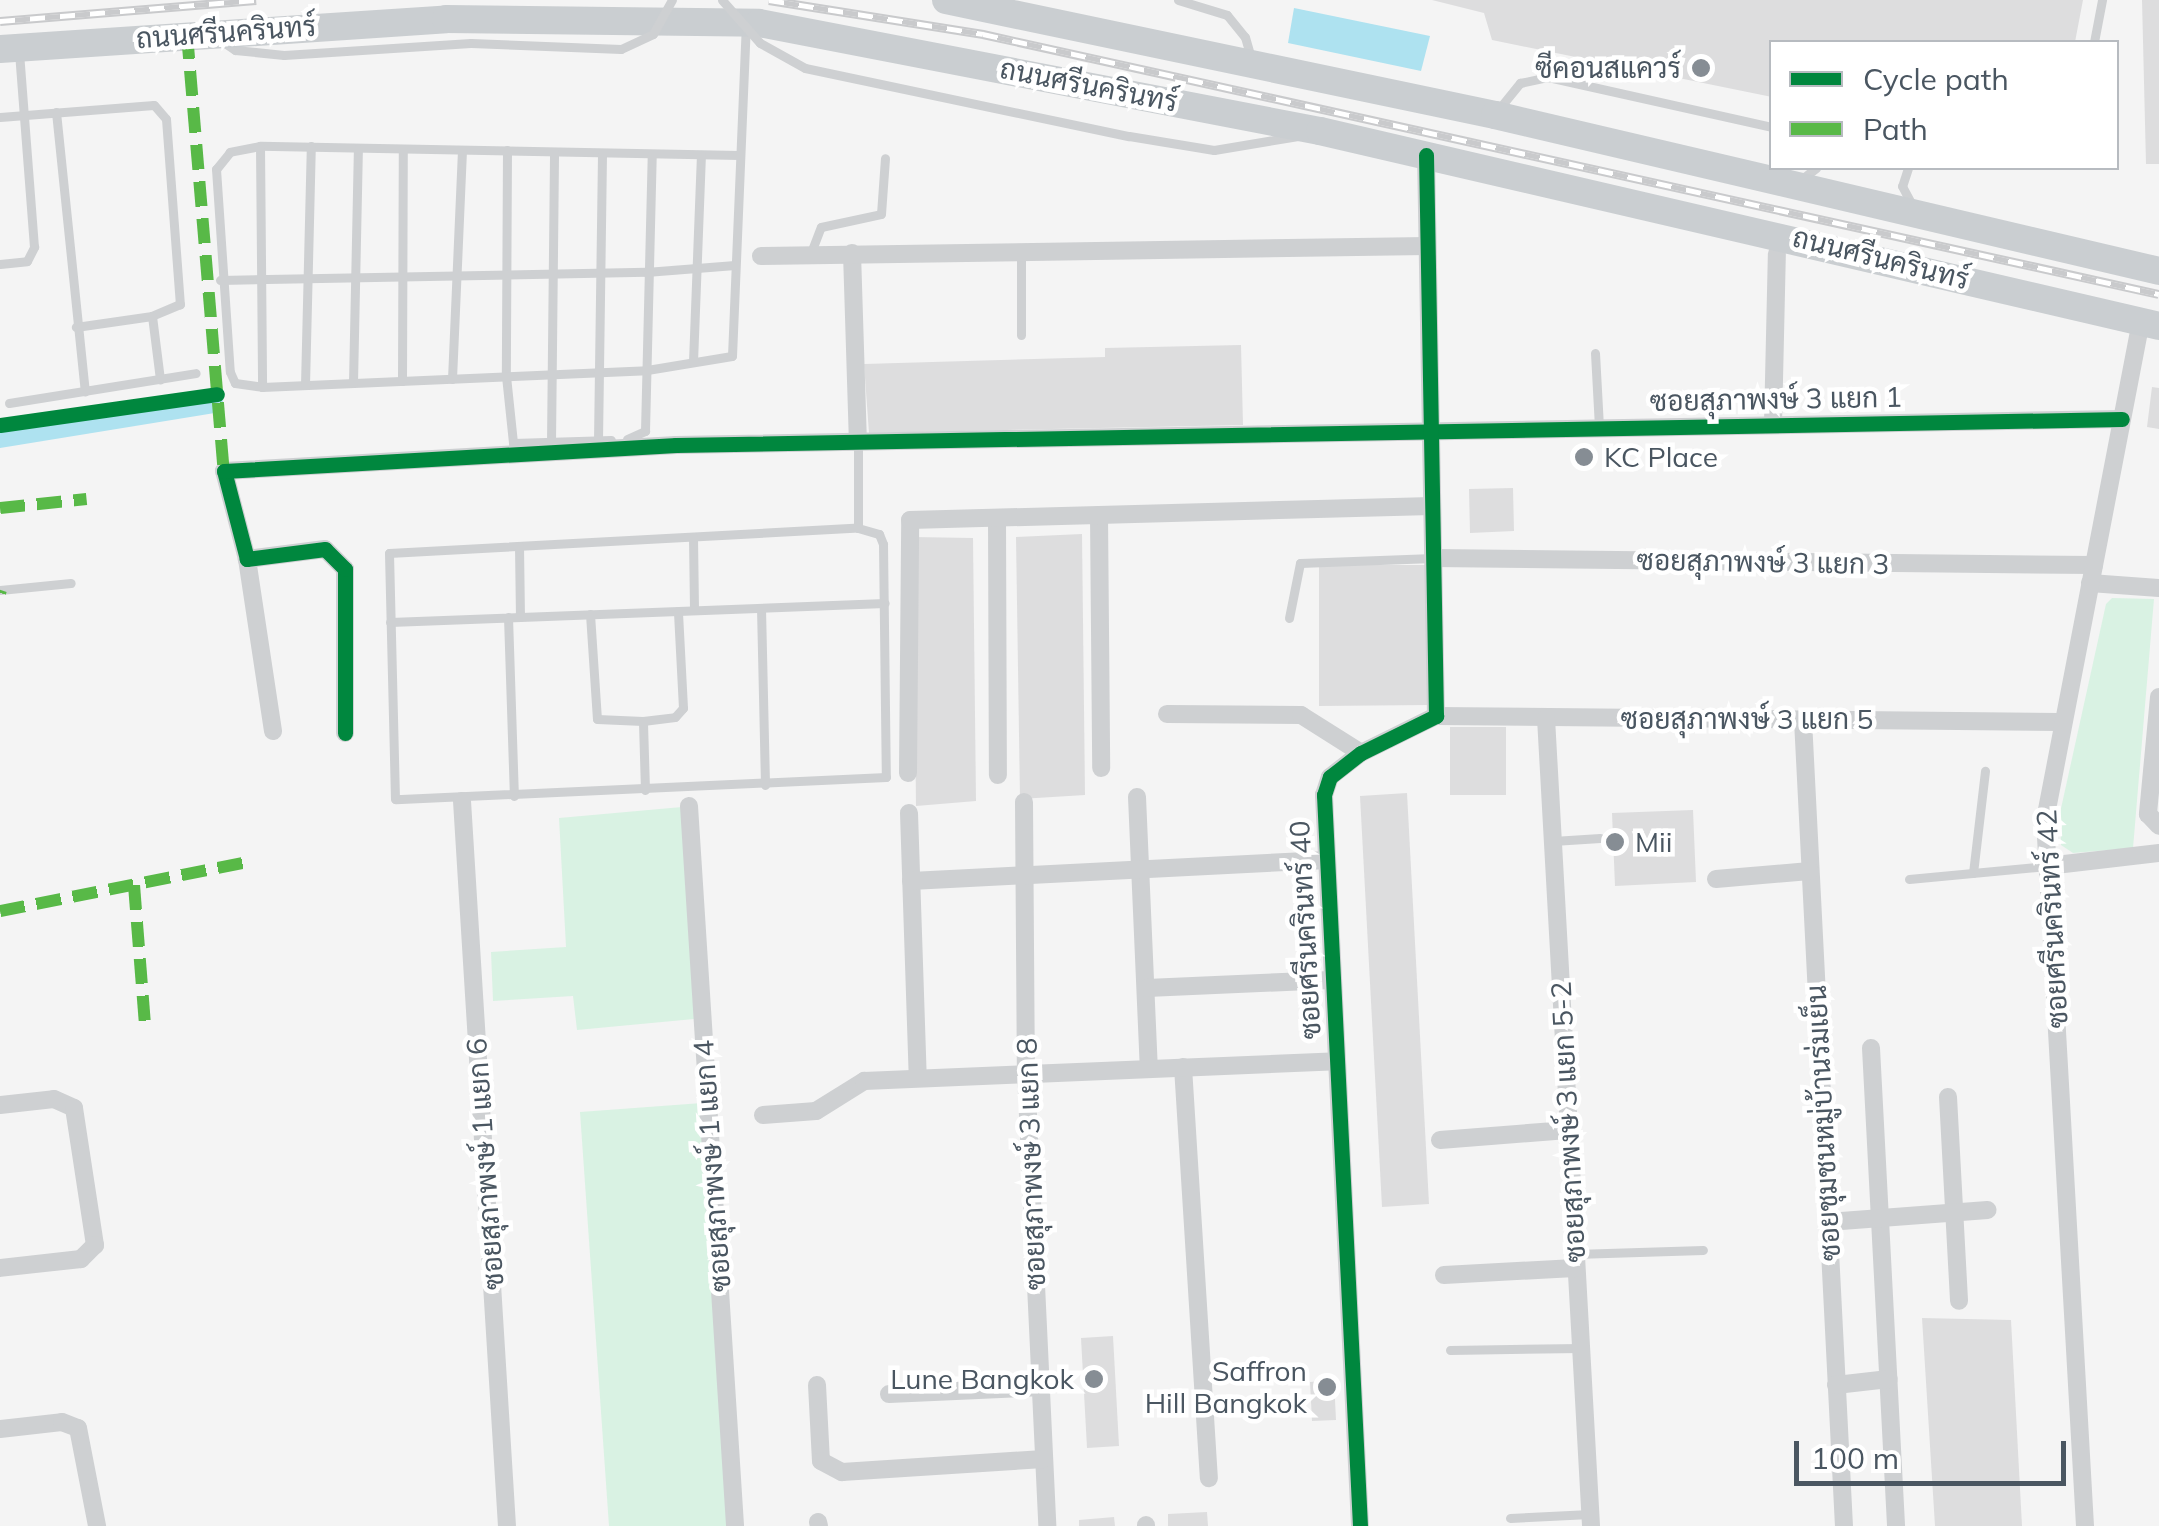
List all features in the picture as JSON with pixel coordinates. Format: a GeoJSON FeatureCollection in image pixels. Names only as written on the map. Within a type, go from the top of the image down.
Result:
{"type":"FeatureCollection","features":[{"type":"Feature","properties":{"kind":"main road","name":"ถนนศรีนครินทร์"},"geometry":{"type":"LineString","coordinates":[[946,0],[1495,115],[2159,271]]}},
{"type":"Feature","properties":{"kind":"main road","name":"ถนนศรีนครินทร์"},"geometry":{"type":"LineString","coordinates":[[9,49],[446,18],[746,22],[1320,131],[2150,324]]}},
{"type":"Feature","properties":{"kind":"street"},"geometry":{"type":"LineString","coordinates":[[1426,155],[1436,716]]}},
{"type":"Feature","properties":{"kind":"street"},"geometry":{"type":"LineString","coordinates":[[760,256],[1427,246]]}},
{"type":"Feature","properties":{"kind":"street"},"geometry":{"type":"LineString","coordinates":[[852,253],[858,441]]}},
{"type":"Feature","properties":{"kind":"street"},"geometry":{"type":"LineString","coordinates":[[1773,424],[1777,254]]}},
{"type":"Feature","properties":{"kind":"street","name":"ซอยศรีนครินทร์ 42"},"geometry":{"type":"LineString","coordinates":[[2084,1526],[2046,801],[2122,419],[2150,324]]}},
{"type":"Feature","properties":{"kind":"street","name":"ซอยสุภาพงษ์ 3 แยก 1"},"geometry":{"type":"LineString","coordinates":[[247,559],[224,471],[676,445],[2122,419]]}},
{"type":"Feature","properties":{"kind":"street"},"geometry":{"type":"LineString","coordinates":[[908,772],[906,525],[918,517],[1432,506]]}},
{"type":"Feature","properties":{"kind":"street"},"geometry":{"type":"LineString","coordinates":[[1098,515],[1101,768]]}},
{"type":"Feature","properties":{"kind":"street"},"geometry":{"type":"LineString","coordinates":[[997,518],[998,775]]}},
{"type":"Feature","properties":{"kind":"street"},"geometry":{"type":"LineString","coordinates":[[273,731],[247,559],[326,549],[339,556],[345,569],[345,733]]}},
{"type":"Feature","properties":{"kind":"street","name":"ซอยสุภาพงษ์ 3 แยก 3"},"geometry":{"type":"LineString","coordinates":[[1433,558],[2092,574],[2159,588]]}},
{"type":"Feature","properties":{"kind":"street"},"geometry":{"type":"LineString","coordinates":[[2159,697],[2148,814],[2159,826]]}},
{"type":"Feature","properties":{"kind":"street"},"geometry":{"type":"LineString","coordinates":[[1167,714],[1301,716],[1361,753]]}},
{"type":"Feature","properties":{"kind":"street","name":"ซอยสุภาพงษ์ 3 แยก 5"},"geometry":{"type":"LineString","coordinates":[[1436,716],[2059,722]]}},
{"type":"Feature","properties":{"kind":"street","name":"ซอยศรีนครินทร์ 40"},"geometry":{"type":"LineString","coordinates":[[1360,1526],[1331,980],[1325,783],[1361,753],[1436,716]]}},
{"type":"Feature","properties":{"kind":"street","name":"ซอยสุภาพงษ์ 3 แยก 5-2"},"geometry":{"type":"LineString","coordinates":[[1546,718],[1591,1520]]}},
{"type":"Feature","properties":{"kind":"street","name":"ซอยชุมชนหมู่บ้านร่มเย็น"},"geometry":{"type":"LineString","coordinates":[[1803,720],[1844,1526]]}},
{"type":"Feature","properties":{"kind":"street"},"geometry":{"type":"LineString","coordinates":[[1138,797],[1149,1069]]}},
{"type":"Feature","properties":{"kind":"street","name":"ซอยสุภาพงษ์ 1 แยก 6"},"geometry":{"type":"LineString","coordinates":[[462,799],[507,1526]]}},
{"type":"Feature","properties":{"kind":"street","name":"ซอยสุภาพงษ์ 3 แยก 8"},"geometry":{"type":"LineString","coordinates":[[1024,802],[1026,1073],[1048,1526]]}},
{"type":"Feature","properties":{"kind":"street","name":"ซอยสุภาพงษ์ 1 แยก 4"},"geometry":{"type":"LineString","coordinates":[[690,806],[735,1526]]}},
{"type":"Feature","properties":{"kind":"street"},"geometry":{"type":"LineString","coordinates":[[909,814],[918,1078]]}},
{"type":"Feature","properties":{"kind":"street"},"geometry":{"type":"LineString","coordinates":[[2048,866],[2159,853]]}},
{"type":"Feature","properties":{"kind":"street"},"geometry":{"type":"LineString","coordinates":[[911,881],[1025,872],[1326,860]]}},
{"type":"Feature","properties":{"kind":"street"},"geometry":{"type":"LineString","coordinates":[[1716,880],[1810,871]]}},
{"type":"Feature","properties":{"kind":"street"},"geometry":{"type":"LineString","coordinates":[[1147,988],[1331,980]]}},
{"type":"Feature","properties":{"kind":"street"},"geometry":{"type":"LineString","coordinates":[[1871,1048],[1896,1526]]}},
{"type":"Feature","properties":{"kind":"street"},"geometry":{"type":"LineString","coordinates":[[763,1114],[816,1111],[864,1081],[1336,1061]]}},
{"type":"Feature","properties":{"kind":"street"},"geometry":{"type":"LineString","coordinates":[[1183,1067],[1208,1478]]}},
{"type":"Feature","properties":{"kind":"street"},"geometry":{"type":"LineString","coordinates":[[1948,1097],[1960,1300]]}},
{"type":"Feature","properties":{"kind":"street"},"geometry":{"type":"LineString","coordinates":[[0,1105],[69,1102],[87,1186],[94,1252],[81,1260],[0,1268]]}},
{"type":"Feature","properties":{"kind":"street"},"geometry":{"type":"LineString","coordinates":[[1440,1140],[1568,1130]]}},
{"type":"Feature","properties":{"kind":"street"},"geometry":{"type":"LineString","coordinates":[[1828,1222],[1988,1210]]}},
{"type":"Feature","properties":{"kind":"street"},"geometry":{"type":"LineString","coordinates":[[1444,1274],[1575,1261]]}},
{"type":"Feature","properties":{"kind":"street"},"geometry":{"type":"LineString","coordinates":[[1836,1385],[1889,1379]]}},
{"type":"Feature","properties":{"kind":"street"},"geometry":{"type":"LineString","coordinates":[[817,1385],[821,1461],[842,1472],[1044,1458]]}},
{"type":"Feature","properties":{"kind":"street"},"geometry":{"type":"LineString","coordinates":[[889,1394],[1041,1386]]}},
{"type":"Feature","properties":{"kind":"street"},"geometry":{"type":"LineString","coordinates":[[0,1429],[62,1422],[78,1428],[98,1526]]}},
{"type":"Feature","properties":{"kind":"lane"},"geometry":{"type":"LineString","coordinates":[[208,32],[235,50],[270,54],[471,43],[622,49],[652,34],[672,0]]}},
{"type":"Feature","properties":{"kind":"lane"},"geometry":{"type":"LineString","coordinates":[[722,0],[760,43],[805,68],[1128,136],[1238,150],[1320,131]]}},
{"type":"Feature","properties":{"kind":"lane"},"geometry":{"type":"LineString","coordinates":[[1178,0],[1227,15],[1245,37],[1253,66]]}},
{"type":"Feature","properties":{"kind":"lane"},"geometry":{"type":"LineString","coordinates":[[2094,40],[2102,0]]}},
{"type":"Feature","properties":{"kind":"lane"},"geometry":{"type":"LineString","coordinates":[[739,156],[311,146],[260,146],[230,152],[216,170],[220,280],[230,372],[235,383],[262,387],[648,370],[732,356],[746,22]]}},
{"type":"Feature","properties":{"kind":"lane"},"geometry":{"type":"LineString","coordinates":[[0,264],[33,257],[22,115],[9,49]]}},
{"type":"Feature","properties":{"kind":"lane"},"geometry":{"type":"LineString","coordinates":[[1495,115],[1520,84],[1545,77],[1769,126]]}},
{"type":"Feature","properties":{"kind":"lane"},"geometry":{"type":"LineString","coordinates":[[0,117],[154,105],[163,112],[182,298],[177,310],[76,327]]}},
{"type":"Feature","properties":{"kind":"lane"},"geometry":{"type":"LineString","coordinates":[[56,112],[85,391]]}},
{"type":"Feature","properties":{"kind":"lane"},"geometry":{"type":"LineString","coordinates":[[260,146],[262,387]]}},
{"type":"Feature","properties":{"kind":"lane"},"geometry":{"type":"LineString","coordinates":[[305,385],[311,146]]}},
{"type":"Feature","properties":{"kind":"lane"},"geometry":{"type":"LineString","coordinates":[[353,383],[358,149]]}},
{"type":"Feature","properties":{"kind":"lane"},"geometry":{"type":"LineString","coordinates":[[402,381],[403,149]]}},
{"type":"Feature","properties":{"kind":"lane"},"geometry":{"type":"LineString","coordinates":[[452,379],[462,150]]}},
{"type":"Feature","properties":{"kind":"lane"},"geometry":{"type":"LineString","coordinates":[[507,150],[506,376],[513,443],[642,437],[648,370],[646,272],[652,154]]}},
{"type":"Feature","properties":{"kind":"lane"},"geometry":{"type":"LineString","coordinates":[[551,443],[554,152]]}},
{"type":"Feature","properties":{"kind":"lane"},"geometry":{"type":"LineString","coordinates":[[598,441],[602,152]]}},
{"type":"Feature","properties":{"kind":"lane"},"geometry":{"type":"LineString","coordinates":[[693,362],[693,266],[701,154]]}},
{"type":"Feature","properties":{"kind":"lane"},"geometry":{"type":"LineString","coordinates":[[810,255],[821,227],[881,214],[885,158]]}},
{"type":"Feature","properties":{"kind":"lane"},"geometry":{"type":"LineString","coordinates":[[1792,186],[1813,170]]}},
{"type":"Feature","properties":{"kind":"lane"},"geometry":{"type":"LineString","coordinates":[[1907,170],[1902,186],[1922,218]]}},
{"type":"Feature","properties":{"kind":"lane"},"geometry":{"type":"LineString","coordinates":[[1021,251],[1021,335]]}},
{"type":"Feature","properties":{"kind":"lane"},"geometry":{"type":"LineString","coordinates":[[220,280],[646,272],[735,264]]}},
{"type":"Feature","properties":{"kind":"lane"},"geometry":{"type":"LineString","coordinates":[[152,316],[160,379]]}},
{"type":"Feature","properties":{"kind":"lane"},"geometry":{"type":"LineString","coordinates":[[1595,353],[1599,427]]}},
{"type":"Feature","properties":{"kind":"lane"},"geometry":{"type":"LineString","coordinates":[[8,402],[196,373]]}},
{"type":"Feature","properties":{"kind":"lane"},"geometry":{"type":"LineString","coordinates":[[858,441],[858,528]]}},
{"type":"Feature","properties":{"kind":"lane"},"geometry":{"type":"LineString","coordinates":[[858,528],[881,537],[887,775],[462,799],[394,798],[389,553],[692,536],[858,528]]}},
{"type":"Feature","properties":{"kind":"lane"},"geometry":{"type":"LineString","coordinates":[[692,536],[694,610]]}},
{"type":"Feature","properties":{"kind":"lane"},"geometry":{"type":"LineString","coordinates":[[519,546],[520,617]]}},
{"type":"Feature","properties":{"kind":"lane"},"geometry":{"type":"LineString","coordinates":[[1288,618],[1300,563],[1433,558]]}},
{"type":"Feature","properties":{"kind":"lane"},"geometry":{"type":"LineString","coordinates":[[0,590],[71,583]]}},
{"type":"Feature","properties":{"kind":"lane"},"geometry":{"type":"LineString","coordinates":[[390,622],[885,603]]}},
{"type":"Feature","properties":{"kind":"lane"},"geometry":{"type":"LineString","coordinates":[[761,608],[765,784]]}},
{"type":"Feature","properties":{"kind":"lane"},"geometry":{"type":"LineString","coordinates":[[590,614],[597,719],[642,721],[682,711],[678,611]]}},
{"type":"Feature","properties":{"kind":"lane"},"geometry":{"type":"LineString","coordinates":[[508,617],[514,796]]}},
{"type":"Feature","properties":{"kind":"lane"},"geometry":{"type":"LineString","coordinates":[[642,721],[645,790]]}},
{"type":"Feature","properties":{"kind":"lane"},"geometry":{"type":"LineString","coordinates":[[1973,873],[1974,824],[1986,771]]}},
{"type":"Feature","properties":{"kind":"lane"},"geometry":{"type":"LineString","coordinates":[[1553,841],[1600,838]]}},
{"type":"Feature","properties":{"kind":"lane"},"geometry":{"type":"LineString","coordinates":[[1909,880],[2048,866]]}},
{"type":"Feature","properties":{"kind":"lane"},"geometry":{"type":"LineString","coordinates":[[1575,1261],[1703,1250]]}},
{"type":"Feature","properties":{"kind":"lane"},"geometry":{"type":"LineString","coordinates":[[1450,1350],[1580,1348]]}},
{"type":"Feature","properties":{"kind":"lane"},"geometry":{"type":"LineString","coordinates":[[1510,1518],[1591,1520]]}},
{"type":"Feature","properties":{"kind":"green space"},"geometry":{"type":"Polygon","coordinates":[[[2112,598],[2154,599],[2133,848],[2073,853],[2061,845],[2060,813],[2106,604],[2112,598]]]}},
{"type":"Feature","properties":{"kind":"green space"},"geometry":{"type":"Polygon","coordinates":[[[682,807],[694,1019],[577,1030],[573,996],[493,1001],[491,952],[566,947],[559,818],[682,807]]]}},
{"type":"Feature","properties":{"kind":"green space"},"geometry":{"type":"Polygon","coordinates":[[[702,1103],[728,1526],[609,1526],[580,1112],[702,1103]]]}},
{"type":"Feature","properties":{"kind":"water"},"geometry":{"type":"Polygon","coordinates":[[[1294,8],[1430,36],[1421,71],[1288,43],[1294,8]]]}},
{"type":"Feature","properties":{"kind":"building","name":"ซีคอนสแควร์"},"geometry":{"type":"Polygon","coordinates":[[[1432,0],[2083,0],[2075,40],[1769,40],[1769,96],[1492,40],[1484,13],[1432,0]]]}},
{"type":"Feature","properties":{"kind":"building"},"geometry":{"type":"Polygon","coordinates":[[[2142,0],[2159,0],[2159,164],[2146,164],[2142,0]]]}},
{"type":"Feature","properties":{"kind":"building"},"geometry":{"type":"Polygon","coordinates":[[[1241,345],[1243,425],[869,433],[864,364],[1105,357],[1105,348],[1241,345]]]}},
{"type":"Feature","properties":{"kind":"building"},"geometry":{"type":"Polygon","coordinates":[[[2152,387],[2159,388],[2159,429],[2147,427],[2152,387]]]}},
{"type":"Feature","properties":{"kind":"building"},"geometry":{"type":"Polygon","coordinates":[[[1513,488],[1514,531],[1470,533],[1469,489],[1513,488]]]}},
{"type":"Feature","properties":{"kind":"building"},"geometry":{"type":"Polygon","coordinates":[[[1082,534],[1085,795],[1020,799],[1016,537],[1082,534]]]}},
{"type":"Feature","properties":{"kind":"building"},"geometry":{"type":"Polygon","coordinates":[[[913,537],[973,538],[976,801],[916,806],[913,537]]]}},
{"type":"Feature","properties":{"kind":"building"},"geometry":{"type":"Polygon","coordinates":[[[1319,565],[1429,565],[1429,705],[1319,706],[1319,565]]]}},
{"type":"Feature","properties":{"kind":"building"},"geometry":{"type":"Polygon","coordinates":[[[1450,727],[1506,727],[1506,795],[1450,795],[1450,727]]]}},
{"type":"Feature","properties":{"kind":"building"},"geometry":{"type":"Polygon","coordinates":[[[1407,793],[1429,1204],[1382,1207],[1360,796],[1407,793]]]}},
{"type":"Feature","properties":{"kind":"building"},"geometry":{"type":"Polygon","coordinates":[[[1693,810],[1696,882],[1615,886],[1612,813],[1693,810]]]}},
{"type":"Feature","properties":{"kind":"building"},"geometry":{"type":"Polygon","coordinates":[[[1922,1318],[2011,1320],[2022,1526],[1935,1526],[1922,1318]]]}},
{"type":"Feature","properties":{"kind":"building"},"geometry":{"type":"Polygon","coordinates":[[[1113,1336],[1119,1446],[1087,1448],[1081,1338],[1113,1336]]]}},
{"type":"Feature","properties":{"kind":"building"},"geometry":{"type":"Polygon","coordinates":[[[1334,1380],[1336,1420],[1312,1421],[1310,1382],[1334,1380]]]}},
{"type":"Feature","properties":{"kind":"building"},"geometry":{"type":"Polygon","coordinates":[[[1207,1512],[1208,1526],[1168,1526],[1168,1514],[1207,1512]]]}},
{"type":"Feature","properties":{"kind":"building"},"geometry":{"type":"Polygon","coordinates":[[[1114,1517],[1115,1526],[1079,1526],[1079,1520],[1114,1517]]]}},
{"type":"Feature","properties":{"kind":"waterway"},"geometry":{"type":"LineString","coordinates":[[0,438],[213,403]]}},
{"type":"Feature","properties":{"kind":"railway"},"geometry":{"type":"LineString","coordinates":[[0,21],[256,0]]}},
{"type":"Feature","properties":{"kind":"railway"},"geometry":{"type":"LineString","coordinates":[[769,0],[983,34],[2159,294]]}},
{"type":"Feature","properties":{"kind":"marked path"},"geometry":{"type":"LineString","coordinates":[[187,34],[224,471]]}},
{"type":"Feature","properties":{"kind":"marked path"},"geometry":{"type":"LineString","coordinates":[[0,508],[87,499]]}},
{"type":"Feature","properties":{"kind":"marked path"},"geometry":{"type":"LineString","coordinates":[[0,911],[243,863]]}},
{"type":"Feature","properties":{"kind":"marked path"},"geometry":{"type":"LineString","coordinates":[[134,885],[145,1024]]}},
{"type":"Feature","properties":{"kind":"cycle path"},"geometry":{"type":"LineString","coordinates":[[1360,1526],[1324,795],[1330,777],[1361,753],[1436,716],[1426,155]]}},
{"type":"Feature","properties":{"kind":"cycle path"},"geometry":{"type":"LineString","coordinates":[[0,425],[217,394]]}},
{"type":"Feature","properties":{"kind":"cycle path"},"geometry":{"type":"LineString","coordinates":[[345,733],[345,569],[325,549],[247,559],[224,471],[676,445],[2122,419]]}},
{"type":"Feature","properties":{"kind":"place","name":"ซีคอนสแควร์"},"geometry":{"type":"Point","coordinates":[1701,68]}},
{"type":"Feature","properties":{"kind":"place","name":"KC Place"},"geometry":{"type":"Point","coordinates":[1584,457]}},
{"type":"Feature","properties":{"kind":"place","name":"Mii"},"geometry":{"type":"Point","coordinates":[1615,842]}},
{"type":"Feature","properties":{"kind":"place","name":"Lune Bangkok"},"geometry":{"type":"Point","coordinates":[1094,1379]}},
{"type":"Feature","properties":{"kind":"place","name":"Saffron Hill Bangkok"},"geometry":{"type":"Point","coordinates":[1327,1387]}}]}
